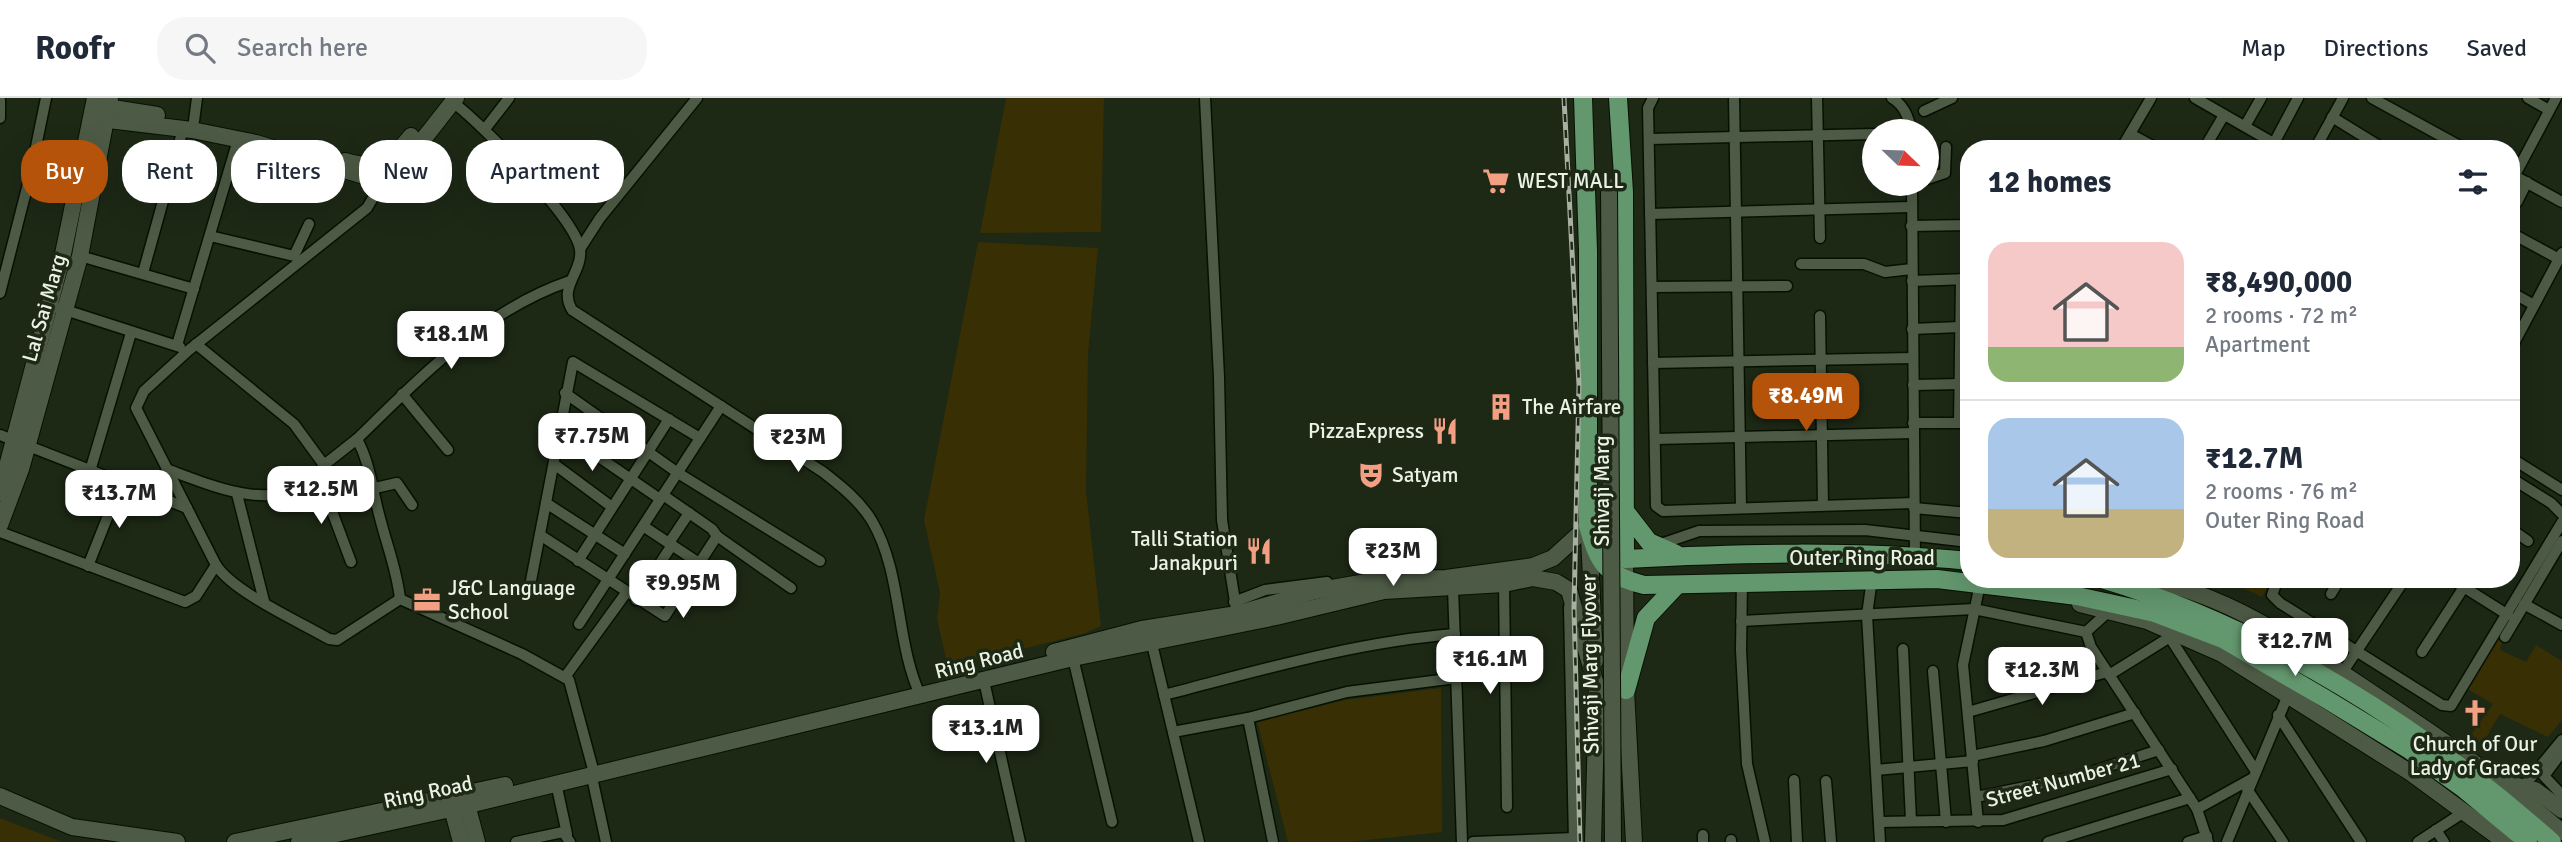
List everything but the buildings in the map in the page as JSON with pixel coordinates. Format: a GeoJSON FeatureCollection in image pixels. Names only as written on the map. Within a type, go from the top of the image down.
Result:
{"type":"FeatureCollection","features":[{"type":"Feature","properties":{"kind":"main road","name":"Shivaji Marg"},"geometry":{"type":"LineString","coordinates":[[1583,98],[1588,251],[1588,526]]}},
{"type":"Feature","properties":{"kind":"main road","name":"Shivaji Marg"},"geometry":{"type":"LineString","coordinates":[[1618,98],[1625,192],[1625,559]]}},
{"type":"Feature","properties":{"kind":"main road"},"geometry":{"type":"LineString","coordinates":[[1589,474],[1595,487],[1609,491],[1619,487],[1625,473]]}},
{"type":"Feature","properties":{"kind":"main road"},"geometry":{"type":"LineString","coordinates":[[1625,511],[1639,533],[1656,546],[1686,556]]}},
{"type":"Feature","properties":{"kind":"main road"},"geometry":{"type":"LineString","coordinates":[[1588,526],[1596,553],[1605,568],[1625,580]]}},
{"type":"Feature","properties":{"kind":"main road","name":"Outer Ring Road"},"geometry":{"type":"LineString","coordinates":[[1625,559],[1686,556],[1914,556],[1960,560]]}},
{"type":"Feature","properties":{"kind":"main road","name":"Outer Ring Road"},"geometry":{"type":"LineString","coordinates":[[1625,580],[1644,585],[1872,579],[1960,583]]}},
{"type":"Feature","properties":{"kind":"main road"},"geometry":{"type":"LineString","coordinates":[[1626,690],[1646,618],[1677,585]]}},
{"type":"Feature","properties":{"kind":"main road","name":"Outer Ring Road"},"geometry":{"type":"LineString","coordinates":[[2006,588],[2077,596],[2154,613],[2223,639],[2408,749],[2552,842]]}},
{"type":"Feature","properties":{"kind":"main road","name":"Outer Ring Road"},"geometry":{"type":"LineString","coordinates":[[2131,588],[2231,626],[2418,735],[2476,775],[2528,842]]}},
{"type":"Feature","properties":{"kind":"street"},"geometry":{"type":"LineString","coordinates":[[0,293],[30,176],[46,98]]}},
{"type":"Feature","properties":{"kind":"street"},"geometry":{"type":"LineString","coordinates":[[143,273],[197,98]]}},
{"type":"Feature","properties":{"kind":"street"},"geometry":{"type":"LineString","coordinates":[[485,129],[509,98]]}},
{"type":"Feature","properties":{"kind":"street"},"geometry":{"type":"LineString","coordinates":[[580,249],[600,218],[697,98]]}},
{"type":"Feature","properties":{"kind":"street"},"geometry":{"type":"LineString","coordinates":[[1205,98],[1219,364],[1222,520],[1236,608],[1265,590],[1392,572],[1446,573],[1502,567],[1527,559],[1550,559]]}},
{"type":"Feature","properties":{"kind":"street"},"geometry":{"type":"LineString","coordinates":[[1653,98],[1648,108],[1659,510],[1823,505],[1914,506],[1960,512]]}},
{"type":"Feature","properties":{"kind":"street"},"geometry":{"type":"LineString","coordinates":[[1734,98],[1741,508]]}},
{"type":"Feature","properties":{"kind":"street"},"geometry":{"type":"LineString","coordinates":[[1817,98],[1820,238]]}},
{"type":"Feature","properties":{"kind":"street"},"geometry":{"type":"LineString","coordinates":[[1892,98],[1904,110],[1907,119]]}},
{"type":"Feature","properties":{"kind":"street"},"geometry":{"type":"LineString","coordinates":[[1924,111],[1952,98]]}},
{"type":"Feature","properties":{"kind":"street"},"geometry":{"type":"LineString","coordinates":[[2126,140],[2151,98]]}},
{"type":"Feature","properties":{"kind":"street"},"geometry":{"type":"LineString","coordinates":[[2194,98],[2268,140]]}},
{"type":"Feature","properties":{"kind":"street"},"geometry":{"type":"LineString","coordinates":[[2245,127],[2261,98]]}},
{"type":"Feature","properties":{"kind":"street"},"geometry":{"type":"LineString","coordinates":[[2281,140],[2298,98]]}},
{"type":"Feature","properties":{"kind":"street"},"geometry":{"type":"LineString","coordinates":[[2320,140],[2343,98]]}},
{"type":"Feature","properties":{"kind":"street"},"geometry":{"type":"LineString","coordinates":[[2372,98],[2449,140]]}},
{"type":"Feature","properties":{"kind":"street"},"geometry":{"type":"LineString","coordinates":[[2528,98],[2549,110]]}},
{"type":"Feature","properties":{"kind":"street"},"geometry":{"type":"LineString","coordinates":[[2520,162],[2556,98]]}},
{"type":"Feature","properties":{"kind":"street"},"geometry":{"type":"LineString","coordinates":[[101,108],[188,125],[247,131],[362,166],[376,166],[401,148],[449,99]]}},
{"type":"Feature","properties":{"kind":"street"},"geometry":{"type":"LineString","coordinates":[[449,99],[485,129],[559,213],[575,236],[580,249],[580,264],[569,281],[567,303],[572,310],[823,472],[848,492],[872,521],[888,562],[919,693]]}},
{"type":"Feature","properties":{"kind":"street"},"geometry":{"type":"LineString","coordinates":[[420,140],[449,99]]}},
{"type":"Feature","properties":{"kind":"street","name":"Lal Sai Marg"},"geometry":{"type":"LineString","coordinates":[[0,493],[13,441],[57,308],[80,256],[101,108]]}},
{"type":"Feature","properties":{"kind":"street","name":"Lal Sai Marg"},"geometry":{"type":"LineString","coordinates":[[57,308],[101,108]]}},
{"type":"Feature","properties":{"kind":"street"},"geometry":{"type":"LineString","coordinates":[[2210,140],[2224,115]]}},
{"type":"Feature","properties":{"kind":"street"},"geometry":{"type":"LineString","coordinates":[[2332,117],[2369,140]]}},
{"type":"Feature","properties":{"kind":"street"},"geometry":{"type":"LineString","coordinates":[[188,125],[238,140]]}},
{"type":"Feature","properties":{"kind":"street"},"geometry":{"type":"LineString","coordinates":[[1649,139],[1862,134]]}},
{"type":"Feature","properties":{"kind":"street"},"geometry":{"type":"LineString","coordinates":[[2130,134],[2141,140]]}},
{"type":"Feature","properties":{"kind":"street"},"geometry":{"type":"LineString","coordinates":[[1939,175],[1945,173],[1946,147]]}},
{"type":"Feature","properties":{"kind":"street","name":"Shivaji Marg Flyover"},"geometry":{"type":"LineString","coordinates":[[1614,842],[1609,187],[1620,152]]}},
{"type":"Feature","properties":{"kind":"street"},"geometry":{"type":"LineString","coordinates":[[177,345],[231,164]]}},
{"type":"Feature","properties":{"kind":"street"},"geometry":{"type":"LineString","coordinates":[[2520,178],[2562,202]]}},
{"type":"Feature","properties":{"kind":"street"},"geometry":{"type":"LineString","coordinates":[[2520,196],[2527,182]]}},
{"type":"Feature","properties":{"kind":"street"},"geometry":{"type":"LineString","coordinates":[[1911,196],[1914,556]]}},
{"type":"Feature","properties":{"kind":"street"},"geometry":{"type":"LineString","coordinates":[[370,203],[367,208],[297,258],[193,347],[144,391],[136,408],[137,415],[169,470],[216,565],[223,575],[239,587],[330,639],[338,640],[400,599]]}},
{"type":"Feature","properties":{"kind":"street"},"geometry":{"type":"LineString","coordinates":[[1650,214],[1911,207]]}},
{"type":"Feature","properties":{"kind":"street"},"geometry":{"type":"LineString","coordinates":[[297,258],[309,224]]}},
{"type":"Feature","properties":{"kind":"street"},"geometry":{"type":"LineString","coordinates":[[1911,226],[1960,225]]}},
{"type":"Feature","properties":{"kind":"street"},"geometry":{"type":"LineString","coordinates":[[210,236],[297,258]]}},
{"type":"Feature","properties":{"kind":"street"},"geometry":{"type":"LineString","coordinates":[[2520,237],[2560,256],[2520,326]]}},
{"type":"Feature","properties":{"kind":"street"},"geometry":{"type":"LineString","coordinates":[[80,256],[194,289]]}},
{"type":"Feature","properties":{"kind":"street"},"geometry":{"type":"LineString","coordinates":[[1801,264],[1857,263],[1885,272],[1912,269]]}},
{"type":"Feature","properties":{"kind":"street"},"geometry":{"type":"LineString","coordinates":[[1912,281],[1960,279]]}},
{"type":"Feature","properties":{"kind":"street"},"geometry":{"type":"LineString","coordinates":[[351,562],[318,474],[324,465],[357,439],[450,351],[537,293],[569,281]]}},
{"type":"Feature","properties":{"kind":"street"},"geometry":{"type":"LineString","coordinates":[[1652,287],[1787,286]]}},
{"type":"Feature","properties":{"kind":"street"},"geometry":{"type":"LineString","coordinates":[[2520,297],[2534,305]]}},
{"type":"Feature","properties":{"kind":"street"},"geometry":{"type":"LineString","coordinates":[[57,308],[131,333],[193,347],[282,412],[304,436],[324,465]]}},
{"type":"Feature","properties":{"kind":"street"},"geometry":{"type":"LineString","coordinates":[[1820,316],[1823,505]]}},
{"type":"Feature","properties":{"kind":"street"},"geometry":{"type":"LineString","coordinates":[[1912,328],[1960,327],[1960,392]]}},
{"type":"Feature","properties":{"kind":"street"},"geometry":{"type":"LineString","coordinates":[[89,471],[131,333]]}},
{"type":"Feature","properties":{"kind":"street"},"geometry":{"type":"LineString","coordinates":[[1653,363],[1913,358]]}},
{"type":"Feature","properties":{"kind":"street"},"geometry":{"type":"LineString","coordinates":[[529,591],[573,362],[700,438]]}},
{"type":"Feature","properties":{"kind":"street"},"geometry":{"type":"LineString","coordinates":[[1913,385],[1959,384]]}},
{"type":"Feature","properties":{"kind":"street"},"geometry":{"type":"LineString","coordinates":[[565,393],[678,473],[820,561]]}},
{"type":"Feature","properties":{"kind":"street"},"geometry":{"type":"LineString","coordinates":[[402,394],[448,450]]}},
{"type":"Feature","properties":{"kind":"street"},"geometry":{"type":"LineString","coordinates":[[579,624],[720,406]]}},
{"type":"Feature","properties":{"kind":"street"},"geometry":{"type":"LineString","coordinates":[[578,561],[669,419]]}},
{"type":"Feature","properties":{"kind":"street"},"geometry":{"type":"LineString","coordinates":[[1655,439],[1822,433],[1960,423]]}},
{"type":"Feature","properties":{"kind":"street"},"geometry":{"type":"LineString","coordinates":[[558,429],[630,478],[689,513],[791,588]]}},
{"type":"Feature","properties":{"kind":"street"},"geometry":{"type":"LineString","coordinates":[[357,439],[375,488],[380,521],[397,573],[400,599]]}},
{"type":"Feature","properties":{"kind":"street"},"geometry":{"type":"LineString","coordinates":[[13,441],[187,508]]}},
{"type":"Feature","properties":{"kind":"street","name":"Lal Sai Marg"},"geometry":{"type":"LineString","coordinates":[[0,525],[13,441]]}},
{"type":"Feature","properties":{"kind":"street"},"geometry":{"type":"LineString","coordinates":[[554,464],[612,507]]}},
{"type":"Feature","properties":{"kind":"street"},"geometry":{"type":"LineString","coordinates":[[2520,464],[2562,490]]}},
{"type":"Feature","properties":{"kind":"street"},"geometry":{"type":"LineString","coordinates":[[169,470],[237,494],[282,496],[321,484]]}},
{"type":"Feature","properties":{"kind":"street"},"geometry":{"type":"LineString","coordinates":[[88,566],[121,483]]}},
{"type":"Feature","properties":{"kind":"street"},"geometry":{"type":"LineString","coordinates":[[375,488],[397,483],[412,505]]}},
{"type":"Feature","properties":{"kind":"street"},"geometry":{"type":"LineString","coordinates":[[2520,483],[2552,503],[2562,514]]}},
{"type":"Feature","properties":{"kind":"street"},"geometry":{"type":"LineString","coordinates":[[237,494],[264,600]]}},
{"type":"Feature","properties":{"kind":"street"},"geometry":{"type":"LineString","coordinates":[[546,503],[625,554]]}},
{"type":"Feature","properties":{"kind":"street"},"geometry":{"type":"LineString","coordinates":[[636,600],[689,513]]}},
{"type":"Feature","properties":{"kind":"street"},"geometry":{"type":"LineString","coordinates":[[2274,588],[2274,599],[2355,653],[2442,705],[2451,706],[2562,522]]}},
{"type":"Feature","properties":{"kind":"street"},"geometry":{"type":"LineString","coordinates":[[643,526],[720,576]]}},
{"type":"Feature","properties":{"kind":"street","name":"Ring Road"},"geometry":{"type":"LineString","coordinates":[[919,693],[984,681],[1073,658],[1152,644],[1384,591],[1504,584],[1533,572],[1588,526]]}},
{"type":"Feature","properties":{"kind":"street","name":"Shivaji Marg"},"geometry":{"type":"LineString","coordinates":[[1588,526],[1597,692],[1593,842]]}},
{"type":"Feature","properties":{"kind":"street"},"geometry":{"type":"LineString","coordinates":[[1656,546],[1699,531],[1865,530],[1960,541]]}},
{"type":"Feature","properties":{"kind":"street"},"geometry":{"type":"LineString","coordinates":[[0,532],[185,602],[196,596],[216,565]]}},
{"type":"Feature","properties":{"kind":"street"},"geometry":{"type":"LineString","coordinates":[[540,535],[662,616],[667,615],[717,536]]}},
{"type":"Feature","properties":{"kind":"street"},"geometry":{"type":"LineString","coordinates":[[2520,535],[2528,541]]}},
{"type":"Feature","properties":{"kind":"street"},"geometry":{"type":"LineString","coordinates":[[2505,637],[2558,555],[2562,541]]}},
{"type":"Feature","properties":{"kind":"street","name":"Shivaji Marg"},"geometry":{"type":"LineString","coordinates":[[1625,559],[1626,690],[1634,842]]}},
{"type":"Feature","properties":{"kind":"street","name":"Ring Road"},"geometry":{"type":"LineString","coordinates":[[235,842],[556,783],[919,693],[1142,629],[1383,579],[1533,572],[1569,590]]}},
{"type":"Feature","properties":{"kind":"street"},"geometry":{"type":"LineString","coordinates":[[1872,579],[1867,615],[1881,842]]}},
{"type":"Feature","properties":{"kind":"street"},"geometry":{"type":"LineString","coordinates":[[1742,582],[1747,764],[1765,842]]}},
{"type":"Feature","properties":{"kind":"street"},"geometry":{"type":"LineString","coordinates":[[1504,584],[1507,807]]}},
{"type":"Feature","properties":{"kind":"street"},"geometry":{"type":"LineString","coordinates":[[1453,588],[1462,842]]}},
{"type":"Feature","properties":{"kind":"street"},"geometry":{"type":"LineString","coordinates":[[1978,822],[1963,665],[1979,588]]}},
{"type":"Feature","properties":{"kind":"street"},"geometry":{"type":"LineString","coordinates":[[2173,588],[2206,598],[2241,614],[2342,673],[2504,783],[2562,832]]}},
{"type":"Feature","properties":{"kind":"street"},"geometry":{"type":"LineString","coordinates":[[2331,594],[2335,588]]}},
{"type":"Feature","properties":{"kind":"street"},"geometry":{"type":"LineString","coordinates":[[2342,673],[2399,588]]}},
{"type":"Feature","properties":{"kind":"street"},"geometry":{"type":"LineString","coordinates":[[2422,652],[2466,588]]}},
{"type":"Feature","properties":{"kind":"street"},"geometry":{"type":"LineString","coordinates":[[2472,588],[2508,615]]}},
{"type":"Feature","properties":{"kind":"street"},"geometry":{"type":"LineString","coordinates":[[1569,590],[1597,692],[1603,702],[1612,706],[1620,702],[1626,690]]}},
{"type":"Feature","properties":{"kind":"street"},"geometry":{"type":"LineString","coordinates":[[1473,842],[1574,840],[1569,590]]}},
{"type":"Feature","properties":{"kind":"street"},"geometry":{"type":"LineString","coordinates":[[565,677],[626,593]]}},
{"type":"Feature","properties":{"kind":"street","name":"Outer Ring Road"},"geometry":{"type":"LineString","coordinates":[[2046,594],[2167,632],[2222,654],[2411,773],[2505,842]]}},
{"type":"Feature","properties":{"kind":"street"},"geometry":{"type":"LineString","coordinates":[[400,599],[522,654],[565,677],[573,692],[593,773],[606,842]]}},
{"type":"Feature","properties":{"kind":"street"},"geometry":{"type":"LineString","coordinates":[[2524,604],[2562,625]]}},
{"type":"Feature","properties":{"kind":"street"},"geometry":{"type":"LineString","coordinates":[[1741,621],[1974,609],[2086,632]]}},
{"type":"Feature","properties":{"kind":"street"},"geometry":{"type":"LineString","coordinates":[[2086,632],[2108,612]]}},
{"type":"Feature","properties":{"kind":"street"},"geometry":{"type":"LineString","coordinates":[[2086,632],[2095,656],[2197,809],[2208,839],[2188,842]]}},
{"type":"Feature","properties":{"kind":"street"},"geometry":{"type":"LineString","coordinates":[[1968,712],[2108,673],[2167,632],[2251,779],[2283,842]]}},
{"type":"Feature","properties":{"kind":"street"},"geometry":{"type":"LineString","coordinates":[[1164,695],[1300,659],[1402,638],[1455,634]]}},
{"type":"Feature","properties":{"kind":"street"},"geometry":{"type":"LineString","coordinates":[[1152,644],[1199,842]]}},
{"type":"Feature","properties":{"kind":"street"},"geometry":{"type":"LineString","coordinates":[[1903,649],[1911,821]]}},
{"type":"Feature","properties":{"kind":"street"},"geometry":{"type":"LineString","coordinates":[[1073,658],[1112,822]]}},
{"type":"Feature","properties":{"kind":"street"},"geometry":{"type":"LineString","coordinates":[[1933,671],[1946,821]]}},
{"type":"Feature","properties":{"kind":"street"},"geometry":{"type":"LineString","coordinates":[[1173,732],[1248,718],[1347,692],[1456,678]]}},
{"type":"Feature","properties":{"kind":"street"},"geometry":{"type":"LineString","coordinates":[[984,681],[1020,842]]}},
{"type":"Feature","properties":{"kind":"street"},"geometry":{"type":"LineString","coordinates":[[2227,842],[2288,695]]}},
{"type":"Feature","properties":{"kind":"street"},"geometry":{"type":"LineString","coordinates":[[1876,770],[1973,759],[2135,713]]}},
{"type":"Feature","properties":{"kind":"street"},"geometry":{"type":"LineString","coordinates":[[2278,716],[2361,842]]}},
{"type":"Feature","properties":{"kind":"street"},"geometry":{"type":"LineString","coordinates":[[1248,718],[1273,842]]}},
{"type":"Feature","properties":{"kind":"street"},"geometry":{"type":"LineString","coordinates":[[2523,787],[2562,740]]}},
{"type":"Feature","properties":{"kind":"street"},"geometry":{"type":"LineString","coordinates":[[1976,797],[2068,778],[2159,750]]}},
{"type":"Feature","properties":{"kind":"street"},"geometry":{"type":"LineString","coordinates":[[2562,752],[2544,776],[2562,796]]}},
{"type":"Feature","properties":{"kind":"street","name":"Street Number 21"},"geometry":{"type":"LineString","coordinates":[[1879,822],[1978,822],[2024,815],[2172,769]]}},
{"type":"Feature","properties":{"kind":"street","name":"Ring Road"},"geometry":{"type":"LineString","coordinates":[[308,841],[459,802],[593,773]]}},
{"type":"Feature","properties":{"kind":"street"},"geometry":{"type":"LineString","coordinates":[[2197,809],[2251,779]]}},
{"type":"Feature","properties":{"kind":"street"},"geometry":{"type":"LineString","coordinates":[[1794,780],[1797,842]]}},
{"type":"Feature","properties":{"kind":"street"},"geometry":{"type":"LineString","coordinates":[[1826,781],[1830,842]]}},
{"type":"Feature","properties":{"kind":"street"},"geometry":{"type":"LineString","coordinates":[[556,783],[568,838]]}},
{"type":"Feature","properties":{"kind":"street"},"geometry":{"type":"LineString","coordinates":[[2504,783],[2543,794],[2562,810]]}},
{"type":"Feature","properties":{"kind":"street"},"geometry":{"type":"LineString","coordinates":[[0,796],[42,821],[177,842]]}},
{"type":"Feature","properties":{"kind":"street"},"geometry":{"type":"LineString","coordinates":[[2048,842],[2190,798]]}},
{"type":"Feature","properties":{"kind":"street"},"geometry":{"type":"LineString","coordinates":[[459,802],[461,842]]}},
{"type":"Feature","properties":{"kind":"street"},"geometry":{"type":"LineString","coordinates":[[459,802],[477,842]]}},
{"type":"Feature","properties":{"kind":"street"},"geometry":{"type":"LineString","coordinates":[[0,808],[97,842]]}},
{"type":"Feature","properties":{"kind":"street"},"geometry":{"type":"LineString","coordinates":[[2418,842],[2464,812]]}},
{"type":"Feature","properties":{"kind":"street"},"geometry":{"type":"LineString","coordinates":[[2436,830],[2444,842]]}},
{"type":"Feature","properties":{"kind":"street"},"geometry":{"type":"LineString","coordinates":[[516,842],[558,832],[568,838]]}},
{"type":"Feature","properties":{"kind":"shaded area"},"geometry":{"type":"Polygon","coordinates":[[[1006,98],[1104,98],[1101,232],[980,233],[1006,98]]]}},
{"type":"Feature","properties":{"kind":"shaded area"},"geometry":{"type":"Polygon","coordinates":[[[978,242],[1098,248],[1088,354],[1086,491],[1101,626],[1086,633],[948,668],[937,619],[940,593],[924,520],[978,242]]]}},
{"type":"Feature","properties":{"kind":"shaded area"},"geometry":{"type":"Polygon","coordinates":[[[2243,588],[2267,588],[2262,597],[2243,588]]]}},
{"type":"Feature","properties":{"kind":"shaded area"},"geometry":{"type":"Polygon","coordinates":[[[2495,638],[2502,642],[2500,650],[2526,662],[2536,645],[2562,661],[2562,720],[2548,737],[2500,714],[2482,744],[2470,736],[2493,704],[2464,687],[2495,638]]]}},
{"type":"Feature","properties":{"kind":"shaded area"},"geometry":{"type":"Polygon","coordinates":[[[1441,688],[1442,832],[1348,842],[1288,842],[1257,721],[1345,700],[1441,688]]]}},
{"type":"Feature","properties":{"kind":"shaded area"},"geometry":{"type":"Polygon","coordinates":[[[0,818],[62,842],[0,842],[0,818]]]}},
{"type":"Feature","properties":{"kind":"railway"},"geometry":{"type":"LineString","coordinates":[[1564,98],[1579,385],[1574,608],[1580,842]]}},
{"type":"Feature","properties":{"kind":"place","name":"WEST MALL"},"geometry":{"type":"Point","coordinates":[1496,181]}},
{"type":"Feature","properties":{"kind":"place","name":"The Airfare"},"geometry":{"type":"Point","coordinates":[1501,407]}},
{"type":"Feature","properties":{"kind":"place","name":"PizzaExpress"},"geometry":{"type":"Point","coordinates":[1445,431]}},
{"type":"Feature","properties":{"kind":"place","name":"Satyam"},"geometry":{"type":"Point","coordinates":[1371,475]}},
{"type":"Feature","properties":{"kind":"place","name":"Talli Station Janakpuri"},"geometry":{"type":"Point","coordinates":[1259,551]}},
{"type":"Feature","properties":{"kind":"place","name":"J&C Language School"},"geometry":{"type":"Point","coordinates":[427,600]}},
{"type":"Feature","properties":{"kind":"place","name":"Church of Our Lady of Graces"},"geometry":{"type":"Point","coordinates":[2475,713]}}]}
